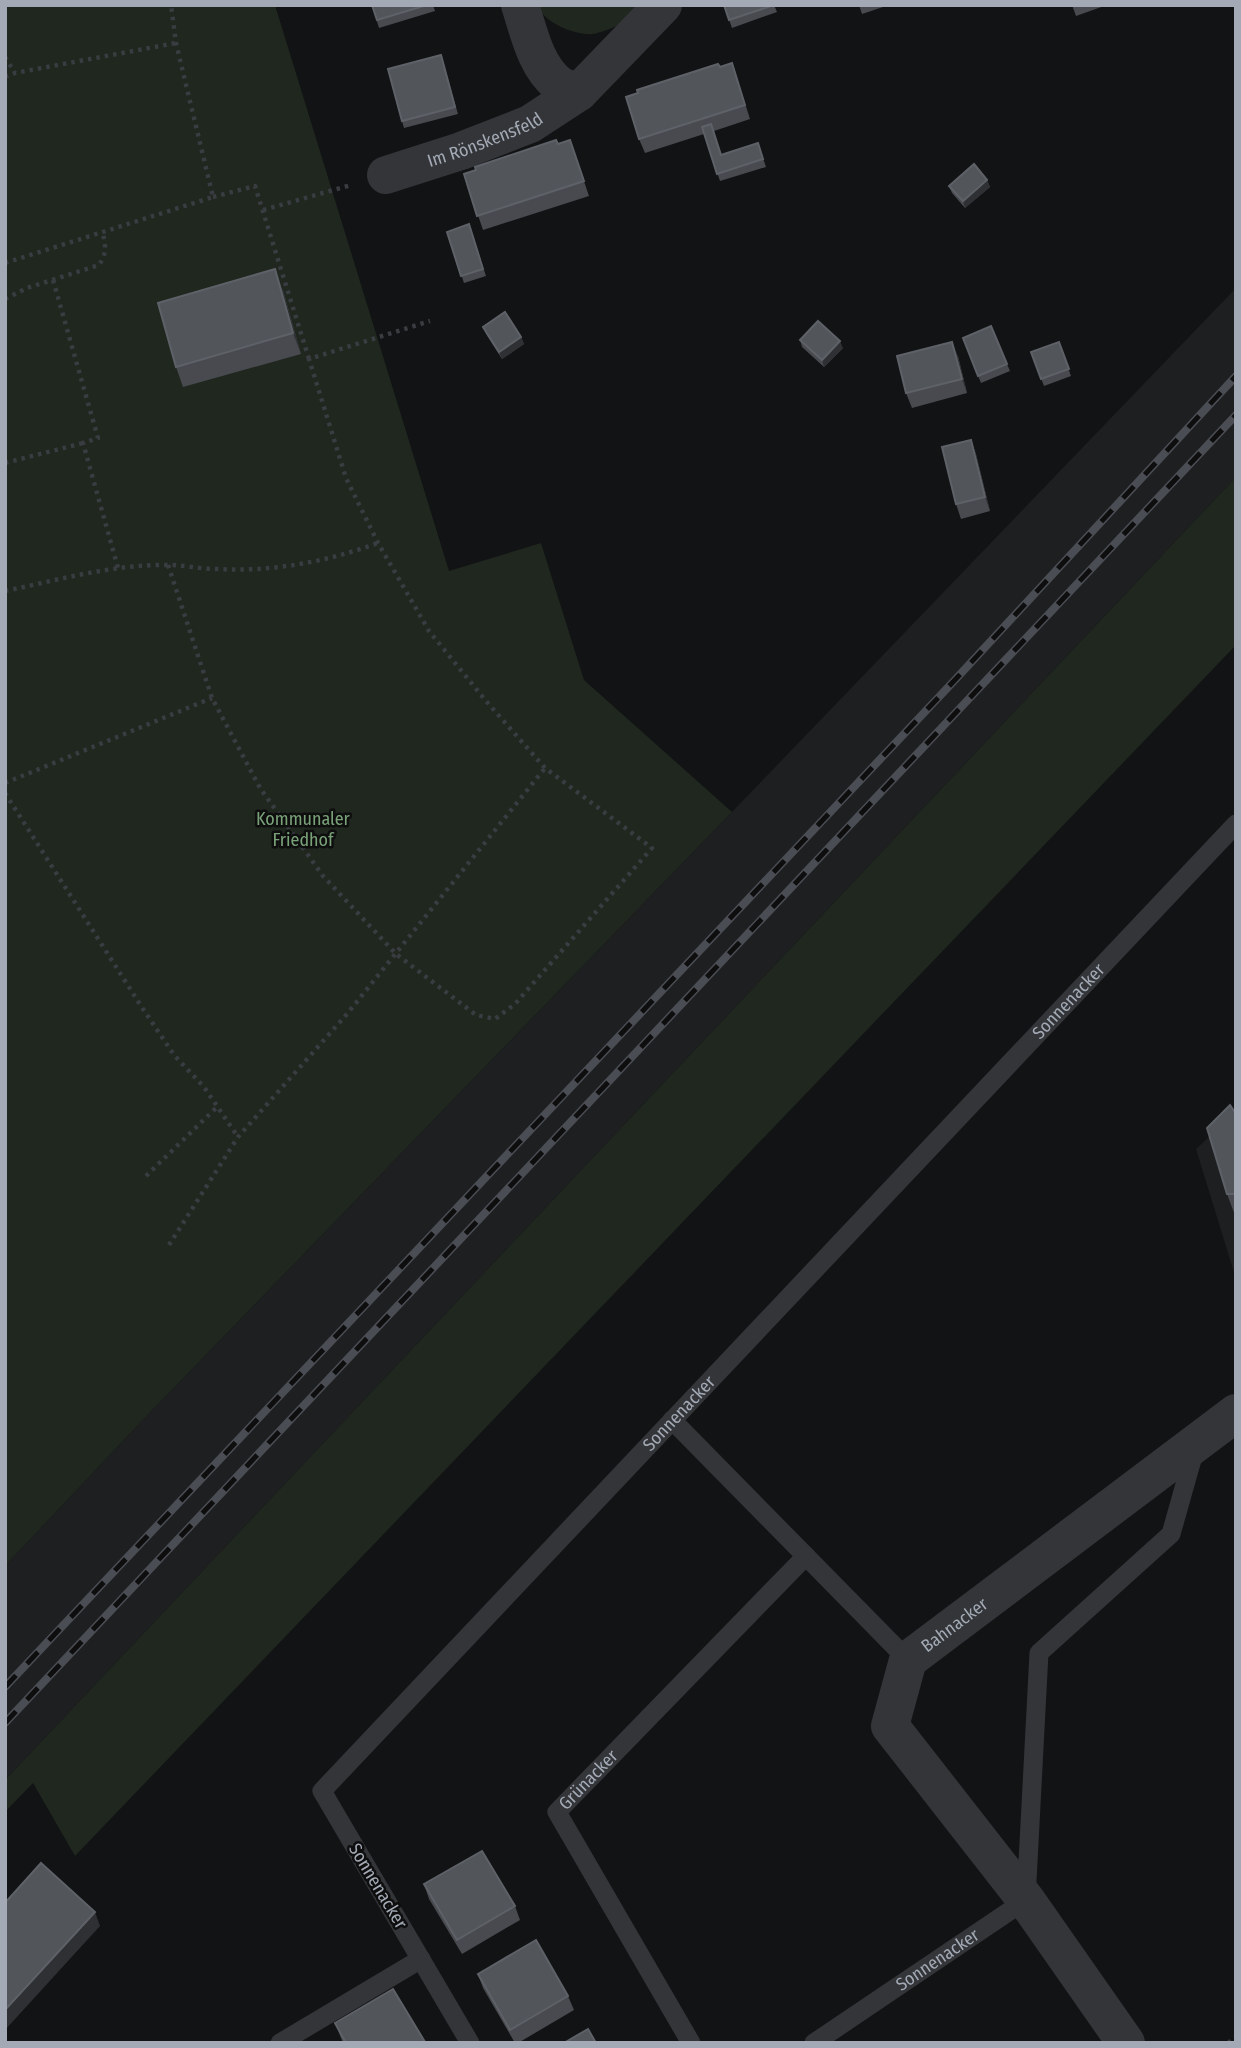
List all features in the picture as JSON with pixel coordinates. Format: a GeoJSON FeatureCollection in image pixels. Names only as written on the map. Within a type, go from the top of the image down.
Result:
{"type":"FeatureCollection","features":[{"type":"Feature","properties":{"kind":"street"},"geometry":{"type":"LineString","coordinates":[[520,5],[537,55],[547,73],[561,86],[579,92]]}},
{"type":"Feature","properties":{"kind":"street","name":"Im Rönskensfeld"},"geometry":{"type":"LineString","coordinates":[[386,175],[530,124],[579,92],[663,5]]}},
{"type":"Feature","properties":{"kind":"street","name":"Bahnacker"},"geometry":{"type":"LineString","coordinates":[[1126,2043],[1026,1900],[890,1726],[908,1660],[1236,1413]]}},
{"type":"Feature","properties":{"kind":"lane","name":"Sonnenacker"},"geometry":{"type":"LineString","coordinates":[[470,2043],[322,1791],[1236,824]]}},
{"type":"Feature","properties":{"kind":"lane"},"geometry":{"type":"LineString","coordinates":[[672,1420],[908,1660]]}},
{"type":"Feature","properties":{"kind":"lane"},"geometry":{"type":"LineString","coordinates":[[1026,1900],[1039,1653],[1171,1534],[1197,1442]]}},
{"type":"Feature","properties":{"kind":"lane","name":"Grünacker"},"geometry":{"type":"LineString","coordinates":[[691,2043],[557,1812],[806,1556]]}},
{"type":"Feature","properties":{"kind":"lane","name":"Sonnenacker"},"geometry":{"type":"LineString","coordinates":[[814,2043],[1026,1900]]}},
{"type":"Feature","properties":{"kind":"lane"},"geometry":{"type":"LineString","coordinates":[[280,2043],[421,1959]]}},
{"type":"Feature","properties":{"kind":"path"},"geometry":{"type":"LineString","coordinates":[[171,5],[176,43],[213,197]]}},
{"type":"Feature","properties":{"kind":"path"},"geometry":{"type":"LineString","coordinates":[[5,77],[176,43]]}},
{"type":"Feature","properties":{"kind":"path"},"geometry":{"type":"LineString","coordinates":[[5,57],[15,73]]}},
{"type":"Feature","properties":{"kind":"path"},"geometry":{"type":"LineString","coordinates":[[263,210],[386,175]]}},
{"type":"Feature","properties":{"kind":"path"},"geometry":{"type":"LineString","coordinates":[[5,263],[255,186],[346,478],[378,543],[429,631],[545,768],[652,848],[515,1004],[495,1019],[476,1015],[396,954],[323,876],[260,788],[212,698],[169,565]]}},
{"type":"Feature","properties":{"kind":"path"},"geometry":{"type":"LineString","coordinates":[[5,299],[27,288],[99,265],[105,255],[102,231]]}},
{"type":"Feature","properties":{"kind":"path"},"geometry":{"type":"LineString","coordinates":[[5,463],[98,438],[53,280]]}},
{"type":"Feature","properties":{"kind":"path"},"geometry":{"type":"LineString","coordinates":[[309,359],[430,321]]}},
{"type":"Feature","properties":{"kind":"path"},"geometry":{"type":"LineString","coordinates":[[83,443],[118,568]]}},
{"type":"Feature","properties":{"kind":"path"},"geometry":{"type":"LineString","coordinates":[[5,591],[118,568],[169,565],[265,569],[307,564],[378,543]]}},
{"type":"Feature","properties":{"kind":"path"},"geometry":{"type":"LineString","coordinates":[[5,783],[212,698]]}},
{"type":"Feature","properties":{"kind":"path"},"geometry":{"type":"LineString","coordinates":[[169,1245],[238,1137],[347,1014],[545,768]]}},
{"type":"Feature","properties":{"kind":"path"},"geometry":{"type":"LineString","coordinates":[[5,793],[174,1055],[204,1087],[238,1137]]}},
{"type":"Feature","properties":{"kind":"path"},"geometry":{"type":"LineString","coordinates":[[146,1176],[217,1107]]}},
{"type":"Feature","properties":{"kind":"path"},"geometry":{"type":"LineString","coordinates":[[1228,2043],[1236,2036]]}},
{"type":"Feature","properties":{"kind":"shaded area"},"geometry":{"type":"Polygon","coordinates":[[[1236,288],[1236,477],[5,1780],[5,1566],[1236,288]]]}},
{"type":"Feature","properties":{"kind":"shaded area"},"geometry":{"type":"Polygon","coordinates":[[[1236,1112],[1236,1279],[1196,1149],[1236,1112]]]}},
{"type":"Feature","properties":{"kind":"green space","name":"Kommunaler Friedhof"},"geometry":{"type":"Polygon","coordinates":[[[5,5],[275,5],[449,571],[541,543],[584,680],[732,812],[5,1566],[5,5]]]}},
{"type":"Feature","properties":{"kind":"green space"},"geometry":{"type":"Polygon","coordinates":[[[537,5],[638,5],[619,25],[599,33],[586,34],[577,33],[553,22],[537,5]]]}},
{"type":"Feature","properties":{"kind":"green space"},"geometry":{"type":"Polygon","coordinates":[[[1236,477],[1236,645],[75,1856],[33,1783],[5,1812],[5,1780],[1236,477]]]}},
{"type":"Feature","properties":{"kind":"building"},"geometry":{"type":"Polygon","coordinates":[[[372,5],[427,5],[377,20],[372,5]]]}},
{"type":"Feature","properties":{"kind":"building"},"geometry":{"type":"Polygon","coordinates":[[[724,5],[774,5],[729,20],[724,5]]]}},
{"type":"Feature","properties":{"kind":"building"},"geometry":{"type":"Polygon","coordinates":[[[441,55],[455,107],[402,121],[388,69],[441,55]]]}},
{"type":"Feature","properties":{"kind":"building"},"geometry":{"type":"Polygon","coordinates":[[[732,63],[745,105],[639,139],[626,97],[638,93],[637,90],[718,64],[720,67],[732,63]]]}},
{"type":"Feature","properties":{"kind":"building"},"geometry":{"type":"Polygon","coordinates":[[[711,124],[721,155],[758,143],[763,159],[717,174],[702,127],[711,124]]]}},
{"type":"Feature","properties":{"kind":"building"},"geometry":{"type":"Polygon","coordinates":[[[556,140],[558,144],[570,140],[584,181],[477,216],[464,174],[476,170],[475,167],[556,140]]]}},
{"type":"Feature","properties":{"kind":"building"},"geometry":{"type":"Polygon","coordinates":[[[974,164],[987,180],[963,201],[949,186],[974,164]]]}},
{"type":"Feature","properties":{"kind":"building"},"geometry":{"type":"Polygon","coordinates":[[[469,224],[483,269],[461,276],[447,232],[469,224]]]}},
{"type":"Feature","properties":{"kind":"building"},"geometry":{"type":"Polygon","coordinates":[[[275,269],[293,333],[176,367],[158,303],[275,269]]]}},
{"type":"Feature","properties":{"kind":"building"},"geometry":{"type":"Polygon","coordinates":[[[505,312],[521,337],[499,352],[483,327],[505,312]]]}},
{"type":"Feature","properties":{"kind":"building"},"geometry":{"type":"Polygon","coordinates":[[[818,321],[840,341],[822,360],[800,340],[818,321]]]}},
{"type":"Feature","properties":{"kind":"building"},"geometry":{"type":"Polygon","coordinates":[[[991,326],[1007,364],[978,376],[963,338],[991,326]]]}},
{"type":"Feature","properties":{"kind":"building"},"geometry":{"type":"Polygon","coordinates":[[[952,342],[962,379],[906,393],[897,356],[952,342]]]}},
{"type":"Feature","properties":{"kind":"building"},"geometry":{"type":"Polygon","coordinates":[[[1059,342],[1069,369],[1041,379],[1031,352],[1059,342]]]}},
{"type":"Feature","properties":{"kind":"building"},"geometry":{"type":"Polygon","coordinates":[[[971,440],[985,497],[956,504],[942,447],[971,440]]]}},
{"type":"Feature","properties":{"kind":"building"},"geometry":{"type":"Polygon","coordinates":[[[1230,1105],[1236,1114],[1236,1194],[1227,1194],[1207,1128],[1230,1105]]]}},
{"type":"Feature","properties":{"kind":"building"},"geometry":{"type":"Polygon","coordinates":[[[482,1851],[515,1906],[457,1940],[424,1884],[482,1851]]]}},
{"type":"Feature","properties":{"kind":"building"},"geometry":{"type":"Polygon","coordinates":[[[41,1863],[95,1912],[5,2010],[5,1903],[41,1863]]]}},
{"type":"Feature","properties":{"kind":"building"},"geometry":{"type":"Polygon","coordinates":[[[536,1940],[568,1996],[510,2030],[478,1974],[536,1940]]]}},
{"type":"Feature","properties":{"kind":"building"},"geometry":{"type":"Polygon","coordinates":[[[393,1989],[425,2042],[346,2043],[335,2023],[393,1989]]]}},
{"type":"Feature","properties":{"kind":"building"},"geometry":{"type":"Polygon","coordinates":[[[588,2029],[596,2043],[564,2043],[588,2029]]]}},
{"type":"Feature","properties":{"kind":"railway"},"geometry":{"type":"LineString","coordinates":[[5,1687],[953,682],[1236,376]]}},
{"type":"Feature","properties":{"kind":"railway"},"geometry":{"type":"LineString","coordinates":[[5,1723],[1236,415]]}}]}
